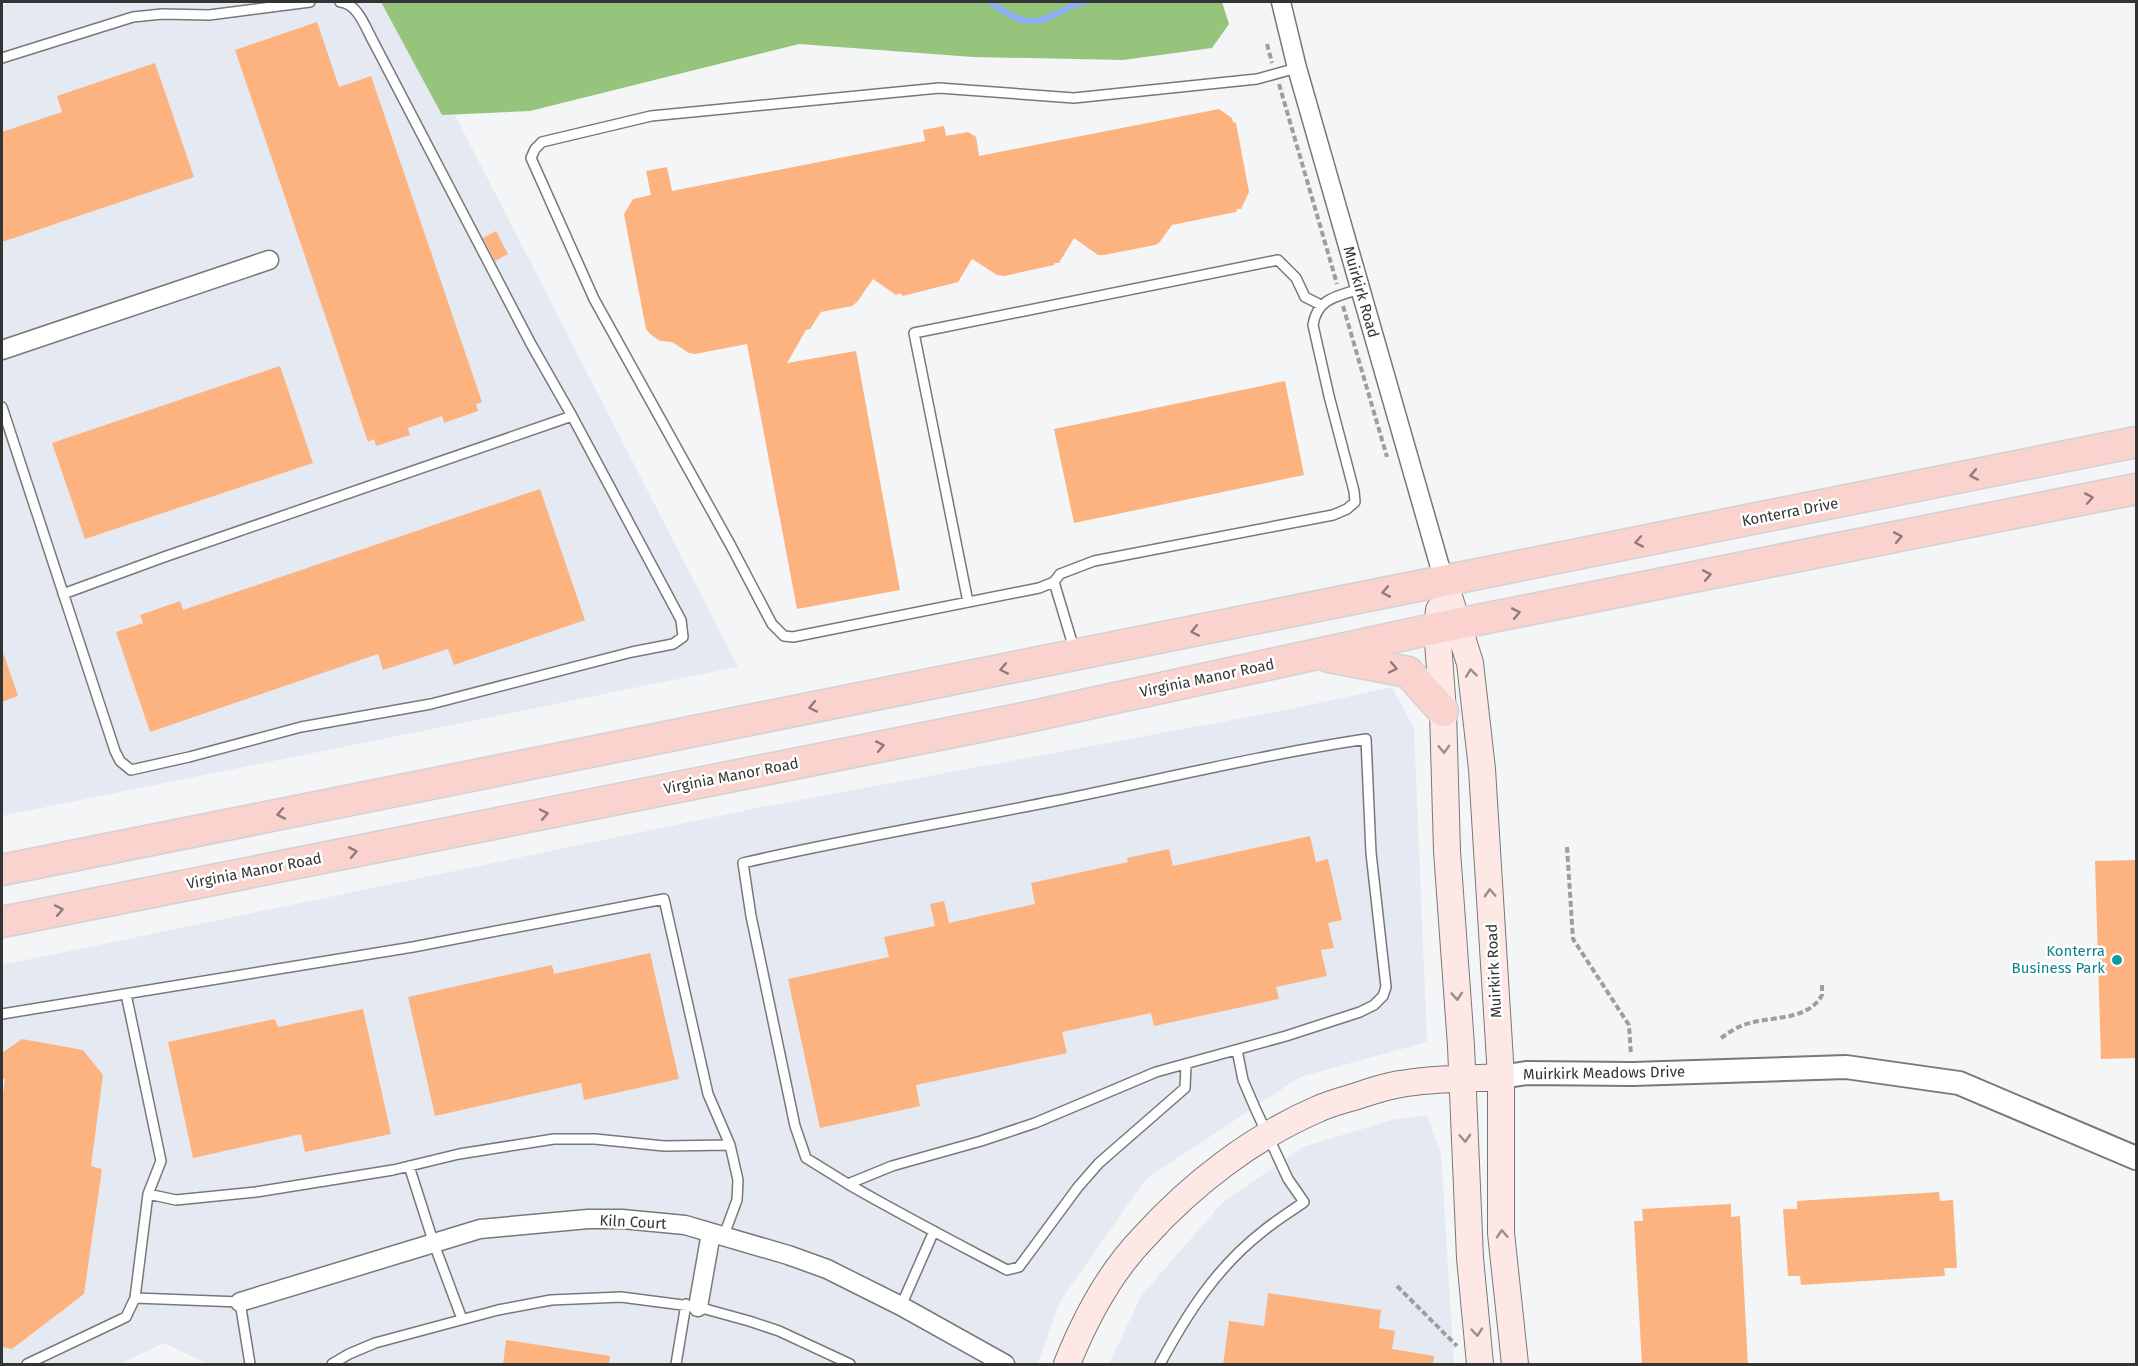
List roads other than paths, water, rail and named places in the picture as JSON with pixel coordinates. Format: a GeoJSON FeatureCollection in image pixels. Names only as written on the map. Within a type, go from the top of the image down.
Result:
{"type":"FeatureCollection","features":[{"type":"Feature","properties":{"kind":"main road","name":"Konterra Drive"},"geometry":{"type":"LineString","coordinates":[[1444,581],[2136,442]]}},
{"type":"Feature","properties":{"kind":"main road"},"geometry":{"type":"LineString","coordinates":[[1448,626],[2136,489]]}},
{"type":"Feature","properties":{"kind":"main road","name":"Muirkirk Road"},"geometry":{"type":"LineString","coordinates":[[1444,581],[1448,626],[1443,711],[1447,851],[1462,1079],[1470,1258],[1480,1365]]}},
{"type":"Feature","properties":{"kind":"main road"},"geometry":{"type":"LineString","coordinates":[[2,870],[1444,581]]}},
{"type":"Feature","properties":{"kind":"main road","name":"Muirkirk Road"},"geometry":{"type":"LineString","coordinates":[[1448,626],[1470,663],[1482,769],[1501,1077],[1502,1233],[1515,1365]]}},
{"type":"Feature","properties":{"kind":"main road","name":"Virginia Manor Road"},"geometry":{"type":"LineString","coordinates":[[2,922],[1014,720],[1448,626]]}},
{"type":"Feature","properties":{"kind":"main road"},"geometry":{"type":"LineString","coordinates":[[1314,655],[1408,672],[1443,711]]}},
{"type":"Feature","properties":{"kind":"main road","name":"Muirkirk Meadows Drive"},"geometry":{"type":"LineString","coordinates":[[1067,1365],[1078,1336],[1093,1309],[1122,1264],[1143,1237],[1184,1197],[1229,1160],[1269,1135],[1320,1108],[1376,1090],[1401,1084],[1501,1077]]}},
{"type":"Feature","properties":{"kind":"street","name":"Muirkirk Road"},"geometry":{"type":"LineString","coordinates":[[1281,2],[1297,68],[1444,581]]}},
{"type":"Feature","properties":{"kind":"street"},"geometry":{"type":"LineString","coordinates":[[2,350],[269,260]]}},
{"type":"Feature","properties":{"kind":"street","name":"Muirkirk Meadows Drive"},"geometry":{"type":"LineString","coordinates":[[1501,1077],[1526,1073],[1633,1074],[1846,1067],[1959,1083],[2136,1158]]}},
{"type":"Feature","properties":{"kind":"street","name":"Kiln Court"},"geometry":{"type":"LineString","coordinates":[[240,1302],[480,1229],[588,1219],[622,1219],[685,1225],[827,1269],[901,1306],[1005,1365]]}},
{"type":"Feature","properties":{"kind":"street"},"geometry":{"type":"LineString","coordinates":[[692,1306],[718,1234]]}},
{"type":"Feature","properties":{"kind":"lane"},"geometry":{"type":"LineString","coordinates":[[2,58],[133,17],[162,14],[210,15],[310,2]]}},
{"type":"Feature","properties":{"kind":"lane"},"geometry":{"type":"LineString","coordinates":[[2,407],[115,751],[120,761],[131,770],[189,757],[302,726],[431,704],[632,652],[673,644],[683,637],[681,620],[531,344],[361,19],[348,2],[340,2]]}},
{"type":"Feature","properties":{"kind":"lane"},"geometry":{"type":"LineString","coordinates":[[1297,68],[1257,79],[1074,98],[939,88],[651,116],[553,138],[542,142],[535,148],[531,158],[594,299],[772,624],[784,636],[793,637],[1039,588],[1054,582],[1060,574],[1094,561],[1334,514],[1347,509],[1355,502],[1313,325],[1315,313],[1322,305],[1335,297],[1360,289]]}},
{"type":"Feature","properties":{"kind":"lane"},"geometry":{"type":"LineString","coordinates":[[968,602],[914,333],[1278,260],[1296,278],[1305,297],[1322,305]]}},
{"type":"Feature","properties":{"kind":"lane"},"geometry":{"type":"LineString","coordinates":[[63,594],[572,416]]}},
{"type":"Feature","properties":{"kind":"lane"},"geometry":{"type":"LineString","coordinates":[[1054,582],[1075,655]]}},
{"type":"Feature","properties":{"kind":"lane"},"geometry":{"type":"LineString","coordinates":[[848,1184],[892,1166],[1035,1123],[1156,1072],[1237,1050],[1360,1012],[1374,1005],[1383,996],[1386,987],[1371,854],[1366,739],[1186,772],[1055,801],[812,847],[743,863],[750,916],[795,1126],[806,1158],[848,1184],[908,1219],[1007,1270],[1019,1267],[1099,1163],[1185,1088],[1186,1065]]}},
{"type":"Feature","properties":{"kind":"lane"},"geometry":{"type":"LineString","coordinates":[[2,1014],[413,947],[664,898],[708,1094],[730,1146],[738,1180],[738,1200],[718,1234]]}},
{"type":"Feature","properties":{"kind":"lane"},"geometry":{"type":"LineString","coordinates":[[27,1365],[126,1317],[135,1298],[148,1194],[161,1161],[126,994]]}},
{"type":"Feature","properties":{"kind":"lane"},"geometry":{"type":"LineString","coordinates":[[1160,1365],[1196,1301],[1219,1272],[1262,1231],[1304,1202],[1288,1179],[1243,1080],[1237,1050]]}},
{"type":"Feature","properties":{"kind":"lane"},"geometry":{"type":"LineString","coordinates":[[148,1194],[176,1200],[256,1192],[336,1180],[459,1154],[554,1139],[595,1139],[664,1146],[730,1146]]}},
{"type":"Feature","properties":{"kind":"lane"},"geometry":{"type":"LineString","coordinates":[[409,1166],[434,1244],[462,1319]]}},
{"type":"Feature","properties":{"kind":"lane"},"geometry":{"type":"LineString","coordinates":[[901,1306],[934,1231]]}},
{"type":"Feature","properties":{"kind":"lane"},"geometry":{"type":"LineString","coordinates":[[332,1365],[349,1354],[375,1343],[462,1319],[551,1300],[621,1297],[692,1306],[779,1331],[850,1365]]}},
{"type":"Feature","properties":{"kind":"lane"},"geometry":{"type":"LineString","coordinates":[[135,1298],[240,1302],[250,1365]]}},
{"type":"Feature","properties":{"kind":"lane"},"geometry":{"type":"LineString","coordinates":[[676,1365],[692,1306]]}},
{"type":"Feature","properties":{"kind":"waterway"},"geometry":{"type":"LineString","coordinates":[[990,2],[1014,17],[1029,21],[1037,21],[1074,5],[1087,2]]}},
{"type":"Feature","properties":{"kind":"place","name":"Konterra Business Park"},"geometry":{"type":"Point","coordinates":[2117,960]}}]}
